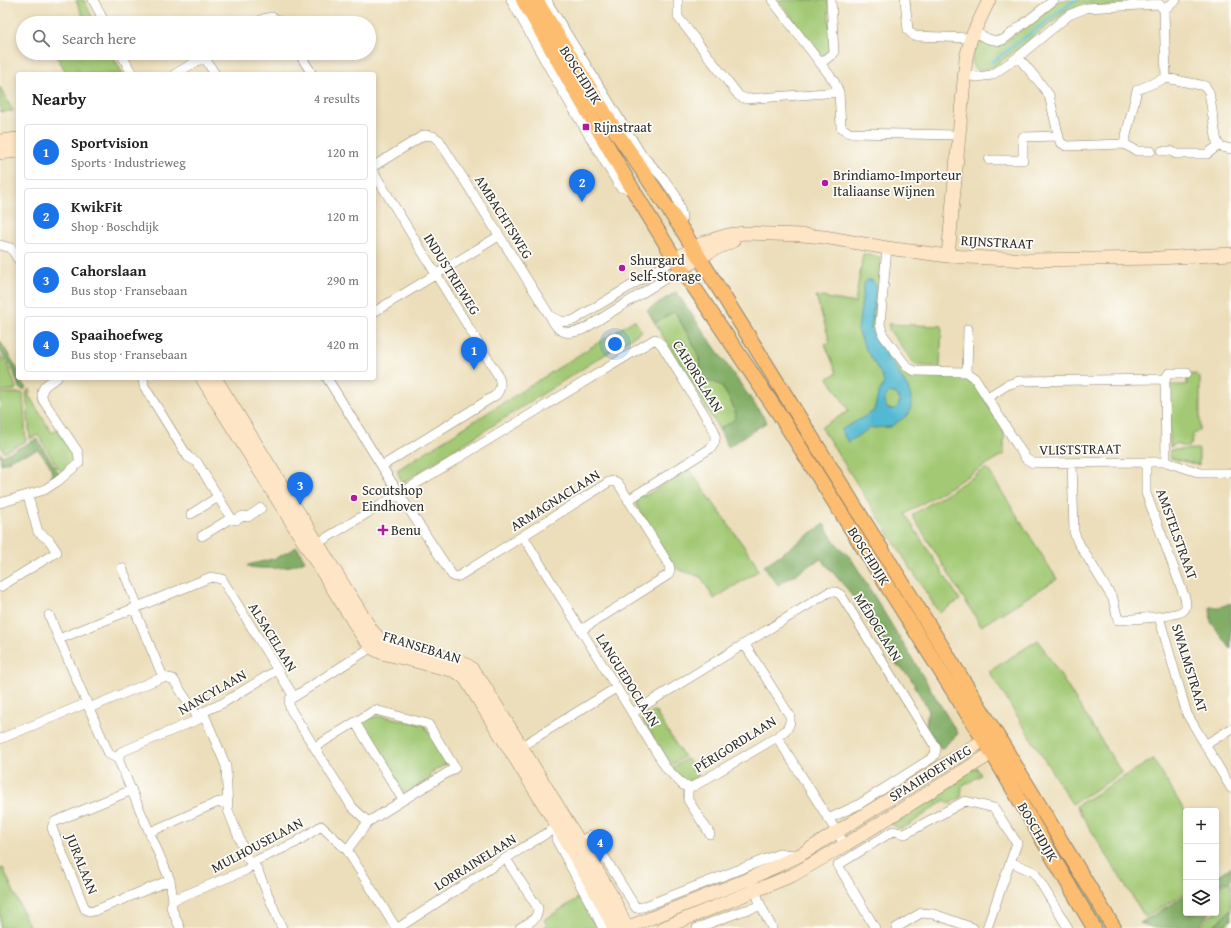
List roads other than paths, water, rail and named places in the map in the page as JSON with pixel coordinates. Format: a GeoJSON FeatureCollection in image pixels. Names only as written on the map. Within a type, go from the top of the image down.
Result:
{"type":"FeatureCollection","features":[{"type":"Feature","properties":{"kind":"main road","name":"BOSCHDIJK"},"geometry":{"type":"LineString","coordinates":[[523,0],[633,190],[678,264],[779,414],[984,740],[1094,928]]}},
{"type":"Feature","properties":{"kind":"main road","name":"BOSCHDIJK"},"geometry":{"type":"LineString","coordinates":[[536,0],[617,133],[681,228],[999,739],[1114,928]]}},
{"type":"Feature","properties":{"kind":"street"},"geometry":{"type":"LineString","coordinates":[[93,0],[101,16]]}},
{"type":"Feature","properties":{"kind":"street","name":"BOSCHDIJK"},"geometry":{"type":"LineString","coordinates":[[511,0],[560,87],[620,187],[633,190]]}},
{"type":"Feature","properties":{"kind":"street","name":"BOSCHDIJK"},"geometry":{"type":"LineString","coordinates":[[547,0],[641,154],[663,178],[676,196],[682,216],[681,228]]}},
{"type":"Feature","properties":{"kind":"street"},"geometry":{"type":"LineString","coordinates":[[678,0],[678,17],[739,96],[746,99],[839,92]]}},
{"type":"Feature","properties":{"kind":"street"},"geometry":{"type":"LineString","coordinates":[[772,0],[834,81],[839,92],[841,127],[849,134],[959,135]]}},
{"type":"Feature","properties":{"kind":"street"},"geometry":{"type":"LineString","coordinates":[[821,63],[834,53],[831,0]]}},
{"type":"Feature","properties":{"kind":"street"},"geometry":{"type":"LineString","coordinates":[[905,0],[908,30],[914,36],[973,35],[996,41],[1003,40],[1054,0]]}},
{"type":"Feature","properties":{"kind":"street"},"geometry":{"type":"LineString","coordinates":[[948,256],[966,58],[973,35],[989,0]]}},
{"type":"Feature","properties":{"kind":"street"},"geometry":{"type":"LineString","coordinates":[[965,75],[992,75],[1018,57],[1069,15],[1086,8],[1160,5],[1176,0]]}},
{"type":"Feature","properties":{"kind":"street"},"geometry":{"type":"LineString","coordinates":[[1160,5],[1166,78]]}},
{"type":"Feature","properties":{"kind":"street"},"geometry":{"type":"LineString","coordinates":[[1018,57],[1049,95],[1060,142],[1066,146],[1124,144],[1136,151],[1151,151]]}},
{"type":"Feature","properties":{"kind":"street"},"geometry":{"type":"LineString","coordinates":[[125,60],[131,72]]}},
{"type":"Feature","properties":{"kind":"street"},"geometry":{"type":"LineString","coordinates":[[178,72],[198,60]]}},
{"type":"Feature","properties":{"kind":"street"},"geometry":{"type":"LineString","coordinates":[[208,60],[214,72]]}},
{"type":"Feature","properties":{"kind":"street"},"geometry":{"type":"LineString","coordinates":[[303,60],[311,72]]}},
{"type":"Feature","properties":{"kind":"street"},"geometry":{"type":"LineString","coordinates":[[1124,144],[1136,90],[1166,78],[1205,86],[1209,92],[1217,143],[1231,149]]}},
{"type":"Feature","properties":{"kind":"street","name":"AMBACHTSWEG"},"geometry":{"type":"LineString","coordinates":[[376,165],[424,135],[433,136],[439,140],[550,316],[554,326],[559,331],[575,333],[584,329],[678,264]]}},
{"type":"Feature","properties":{"kind":"street"},"geometry":{"type":"LineString","coordinates":[[989,160],[1023,160],[1023,137],[1058,136]]}},
{"type":"Feature","properties":{"kind":"street"},"geometry":{"type":"LineString","coordinates":[[0,141],[16,139]]}},
{"type":"Feature","properties":{"kind":"street"},"geometry":{"type":"LineString","coordinates":[[1162,151],[1171,151],[1176,154],[1207,154],[1219,145]]}},
{"type":"Feature","properties":{"kind":"street"},"geometry":{"type":"LineString","coordinates":[[0,152],[16,151]]}},
{"type":"Feature","properties":{"kind":"street","name":"INDUSTRIEWEG"},"geometry":{"type":"LineString","coordinates":[[376,176],[499,377],[501,384],[500,390],[496,394],[382,466]]}},
{"type":"Feature","properties":{"kind":"street","name":"RIJNSTRAAT"},"geometry":{"type":"LineString","coordinates":[[678,264],[696,253],[705,242],[728,235],[762,234],[824,237],[887,248],[948,256],[1028,260],[1159,258],[1231,254]]}},
{"type":"Feature","properties":{"kind":"street"},"geometry":{"type":"LineString","coordinates":[[376,311],[499,236]]}},
{"type":"Feature","properties":{"kind":"street"},"geometry":{"type":"LineString","coordinates":[[0,245],[11,248],[16,256]]}},
{"type":"Feature","properties":{"kind":"street"},"geometry":{"type":"LineString","coordinates":[[887,248],[880,324],[883,335],[906,367],[915,371],[967,372],[968,328]]}},
{"type":"Feature","properties":{"kind":"street"},"geometry":{"type":"LineString","coordinates":[[550,316],[559,322],[574,320],[678,264]]}},
{"type":"Feature","properties":{"kind":"street"},"geometry":{"type":"LineString","coordinates":[[596,307],[603,317]]}},
{"type":"Feature","properties":{"kind":"street","name":"CAHORSLAAN"},"geometry":{"type":"LineString","coordinates":[[313,546],[654,339],[661,344],[714,430],[716,437],[715,444],[712,448],[628,500]]}},
{"type":"Feature","properties":{"kind":"street","name":"VLISTSTRAAT"},"geometry":{"type":"LineString","coordinates":[[967,372],[975,378],[1026,459],[1033,464],[1146,462]]}},
{"type":"Feature","properties":{"kind":"street"},"geometry":{"type":"LineString","coordinates":[[1164,381],[1169,373],[1187,373]]}},
{"type":"Feature","properties":{"kind":"street"},"geometry":{"type":"LineString","coordinates":[[988,397],[1007,385],[1019,381],[1161,379],[1166,384],[1166,462]]}},
{"type":"Feature","properties":{"kind":"street"},"geometry":{"type":"LineString","coordinates":[[0,503],[28,496],[44,490],[58,481],[79,463],[78,452],[43,400],[41,394],[44,387],[54,380]]}},
{"type":"Feature","properties":{"kind":"street"},"geometry":{"type":"LineString","coordinates":[[144,380],[144,386],[188,457],[197,462],[231,518],[236,520],[242,516],[248,517],[262,508]]}},
{"type":"Feature","properties":{"kind":"street","name":"FRANSEBAAN"},"geometry":{"type":"LineString","coordinates":[[203,380],[313,546]]}},
{"type":"Feature","properties":{"kind":"street","name":"FRANSEBAAN"},"geometry":{"type":"LineString","coordinates":[[216,380],[313,546],[363,637],[376,644],[382,653],[455,671],[465,678],[516,749],[562,824],[601,901],[624,928]]}},
{"type":"Feature","properties":{"kind":"street"},"geometry":{"type":"LineString","coordinates":[[329,380],[399,494]]}},
{"type":"Feature","properties":{"kind":"street"},"geometry":{"type":"LineString","coordinates":[[1146,462],[1166,462],[1202,473],[1231,473]]}},
{"type":"Feature","properties":{"kind":"street","name":"AMSTELSTRAAT"},"geometry":{"type":"LineString","coordinates":[[1072,464],[1074,532],[1078,542],[1113,599],[1118,620],[1160,617],[1180,613],[1184,610],[1186,605],[1186,598],[1146,493],[1146,462]]}},
{"type":"Feature","properties":{"kind":"street","name":"ARMAGNACLAAN"},"geometry":{"type":"LineString","coordinates":[[399,494],[452,575],[455,577],[459,576],[609,482],[614,481],[618,483],[669,565],[670,570],[668,575],[581,630]]}},
{"type":"Feature","properties":{"kind":"street"},"geometry":{"type":"LineString","coordinates":[[0,587],[57,552],[49,540],[38,532],[28,496]]}},
{"type":"Feature","properties":{"kind":"street"},"geometry":{"type":"LineString","coordinates":[[191,514],[218,497]]}},
{"type":"Feature","properties":{"kind":"street"},"geometry":{"type":"LineString","coordinates":[[202,536],[231,518]]}},
{"type":"Feature","properties":{"kind":"street","name":"LANGUEDOCLAAN"},"geometry":{"type":"LineString","coordinates":[[523,536],[666,768],[683,785],[688,787]]}},
{"type":"Feature","properties":{"kind":"street"},"geometry":{"type":"LineString","coordinates":[[122,568],[163,678]]}},
{"type":"Feature","properties":{"kind":"street","name":"ALSACELAAN"},"geometry":{"type":"LineString","coordinates":[[59,639],[211,577],[222,579],[294,697]]}},
{"type":"Feature","properties":{"kind":"street","name":"MÉDOCLAAN"},"geometry":{"type":"LineString","coordinates":[[742,646],[828,592],[836,592],[841,594],[933,742],[936,748],[935,754]]}},
{"type":"Feature","properties":{"kind":"street"},"geometry":{"type":"LineString","coordinates":[[49,615],[109,754],[118,758],[150,832],[170,880],[173,900],[171,907],[180,928]]}},
{"type":"Feature","properties":{"kind":"street","name":"SWALMSTRAAT"},"geometry":{"type":"LineString","coordinates":[[1160,617],[1187,714],[1231,788]]}},
{"type":"Feature","properties":{"kind":"street"},"geometry":{"type":"LineString","coordinates":[[368,822],[352,806],[291,710],[289,704],[290,699],[376,644]]}},
{"type":"Feature","properties":{"kind":"street"},"geometry":{"type":"LineString","coordinates":[[632,713],[737,647],[742,646]]}},
{"type":"Feature","properties":{"kind":"street","name":"PÉRIGORDLAAN"},"geometry":{"type":"LineString","coordinates":[[688,787],[694,786],[777,736],[786,730],[790,723],[790,716],[746,648],[742,646]]}},
{"type":"Feature","properties":{"kind":"street","name":"NANCYLAAN"},"geometry":{"type":"LineString","coordinates":[[118,758],[121,752],[201,715],[277,670]]}},
{"type":"Feature","properties":{"kind":"street"},"geometry":{"type":"LineString","coordinates":[[0,739],[163,678],[173,679],[201,715],[226,766],[226,801],[230,816],[248,858],[257,869],[282,928]]}},
{"type":"Feature","properties":{"kind":"street"},"geometry":{"type":"LineString","coordinates":[[516,749],[616,688]]}},
{"type":"Feature","properties":{"kind":"street"},"geometry":{"type":"LineString","coordinates":[[315,747],[375,710],[428,724],[457,771],[368,822],[348,850],[397,928]]}},
{"type":"Feature","properties":{"kind":"street"},"geometry":{"type":"LineString","coordinates":[[355,722],[404,800]]}},
{"type":"Feature","properties":{"kind":"street"},"geometry":{"type":"LineString","coordinates":[[1205,745],[1231,729]]}},
{"type":"Feature","properties":{"kind":"street"},"geometry":{"type":"LineString","coordinates":[[777,736],[845,845]]}},
{"type":"Feature","properties":{"kind":"street","name":"SPAAIHOEFWEG"},"geometry":{"type":"LineString","coordinates":[[624,928],[751,878],[800,855],[984,740],[999,739]]}},
{"type":"Feature","properties":{"kind":"street","name":"SPAAIHOEFWEG"},"geometry":{"type":"LineString","coordinates":[[663,928],[793,875],[845,845],[992,753],[999,739]]}},
{"type":"Feature","properties":{"kind":"street","name":"SPAAIHOEFWEG"},"geometry":{"type":"LineString","coordinates":[[828,819],[858,805],[932,758],[935,754]]}},
{"type":"Feature","properties":{"kind":"street"},"geometry":{"type":"LineString","coordinates":[[688,787],[688,800],[710,834]]}},
{"type":"Feature","properties":{"kind":"street","name":"JURALAAN"},"geometry":{"type":"LineString","coordinates":[[132,790],[54,822],[52,828],[85,909],[90,912],[94,911],[170,880]]}},
{"type":"Feature","properties":{"kind":"street"},"geometry":{"type":"LineString","coordinates":[[150,832],[216,803],[226,801]]}},
{"type":"Feature","properties":{"kind":"street"},"geometry":{"type":"LineString","coordinates":[[875,928],[838,865],[893,831],[905,834],[965,801],[994,808],[1017,843],[987,928]]}},
{"type":"Feature","properties":{"kind":"street"},"geometry":{"type":"LineString","coordinates":[[562,824],[556,839],[603,928]]}},
{"type":"Feature","properties":{"kind":"street","name":"FRANSEBAAN"},"geometry":{"type":"LineString","coordinates":[[562,824],[580,842],[612,896],[624,928]]}},
{"type":"Feature","properties":{"kind":"street","name":"LORRAINELAAN"},"geometry":{"type":"LineString","coordinates":[[397,928],[562,824]]}},
{"type":"Feature","properties":{"kind":"street","name":"MULHOUSELAAN"},"geometry":{"type":"LineString","coordinates":[[173,900],[246,870],[257,860],[295,843],[321,826],[348,850]]}},
{"type":"Feature","properties":{"kind":"street"},"geometry":{"type":"LineString","coordinates":[[580,842],[591,835],[636,908],[650,905],[778,854],[800,855]]}},
{"type":"Feature","properties":{"kind":"street"},"geometry":{"type":"LineString","coordinates":[[506,859],[538,908],[538,914],[533,920],[520,928]]}},
{"type":"Feature","properties":{"kind":"street"},"geometry":{"type":"LineString","coordinates":[[1010,862],[1034,872],[1068,928]]}},
{"type":"Feature","properties":{"kind":"street"},"geometry":{"type":"LineString","coordinates":[[751,878],[772,928]]}},
{"type":"Feature","properties":{"kind":"street"},"geometry":{"type":"LineString","coordinates":[[697,928],[742,911],[762,906]]}},
{"type":"Feature","properties":{"kind":"street"},"geometry":{"type":"LineString","coordinates":[[896,928],[921,913],[934,914],[973,928]]}},
{"type":"Feature","properties":{"kind":"water"},"geometry":{"type":"Polygon","coordinates":[[[867,280],[872,280],[876,286],[871,329],[908,388],[912,401],[909,414],[890,427],[870,428],[848,442],[841,430],[874,411],[878,395],[884,383],[882,376],[864,346],[858,330],[864,284],[867,280]],[[890,392],[886,396],[884,403],[887,408],[892,410],[898,406],[899,402],[897,394],[890,392]]]}},
{"type":"Feature","properties":{"kind":"waterway"},"geometry":{"type":"LineString","coordinates":[[992,62],[1075,0]]}},
{"type":"Feature","properties":{"kind":"place","name":"Rijnstraat"},"geometry":{"type":"Point","coordinates":[586,127]}},
{"type":"Feature","properties":{"kind":"place","name":"Brindiamo-Importeur Italiaanse Wijnen"},"geometry":{"type":"Point","coordinates":[825,183]}},
{"type":"Feature","properties":{"kind":"place","name":"KwikFit"},"geometry":{"type":"Point","coordinates":[582,202]}},
{"type":"Feature","properties":{"kind":"place","name":"Shurgard Self-Storage"},"geometry":{"type":"Point","coordinates":[622,268]}},
{"type":"Feature","properties":{"kind":"place","name":"Sportvision"},"geometry":{"type":"Point","coordinates":[474,370]}},
{"type":"Feature","properties":{"kind":"place","name":"Scoutshop Eindhoven"},"geometry":{"type":"Point","coordinates":[354,498]}},
{"type":"Feature","properties":{"kind":"place","name":"Cahorslaan"},"geometry":{"type":"Point","coordinates":[300,505]}},
{"type":"Feature","properties":{"kind":"place","name":"Benu"},"geometry":{"type":"Point","coordinates":[383,530]}},
{"type":"Feature","properties":{"kind":"place","name":"Spaaihoefweg"},"geometry":{"type":"Point","coordinates":[600,862]}}]}
